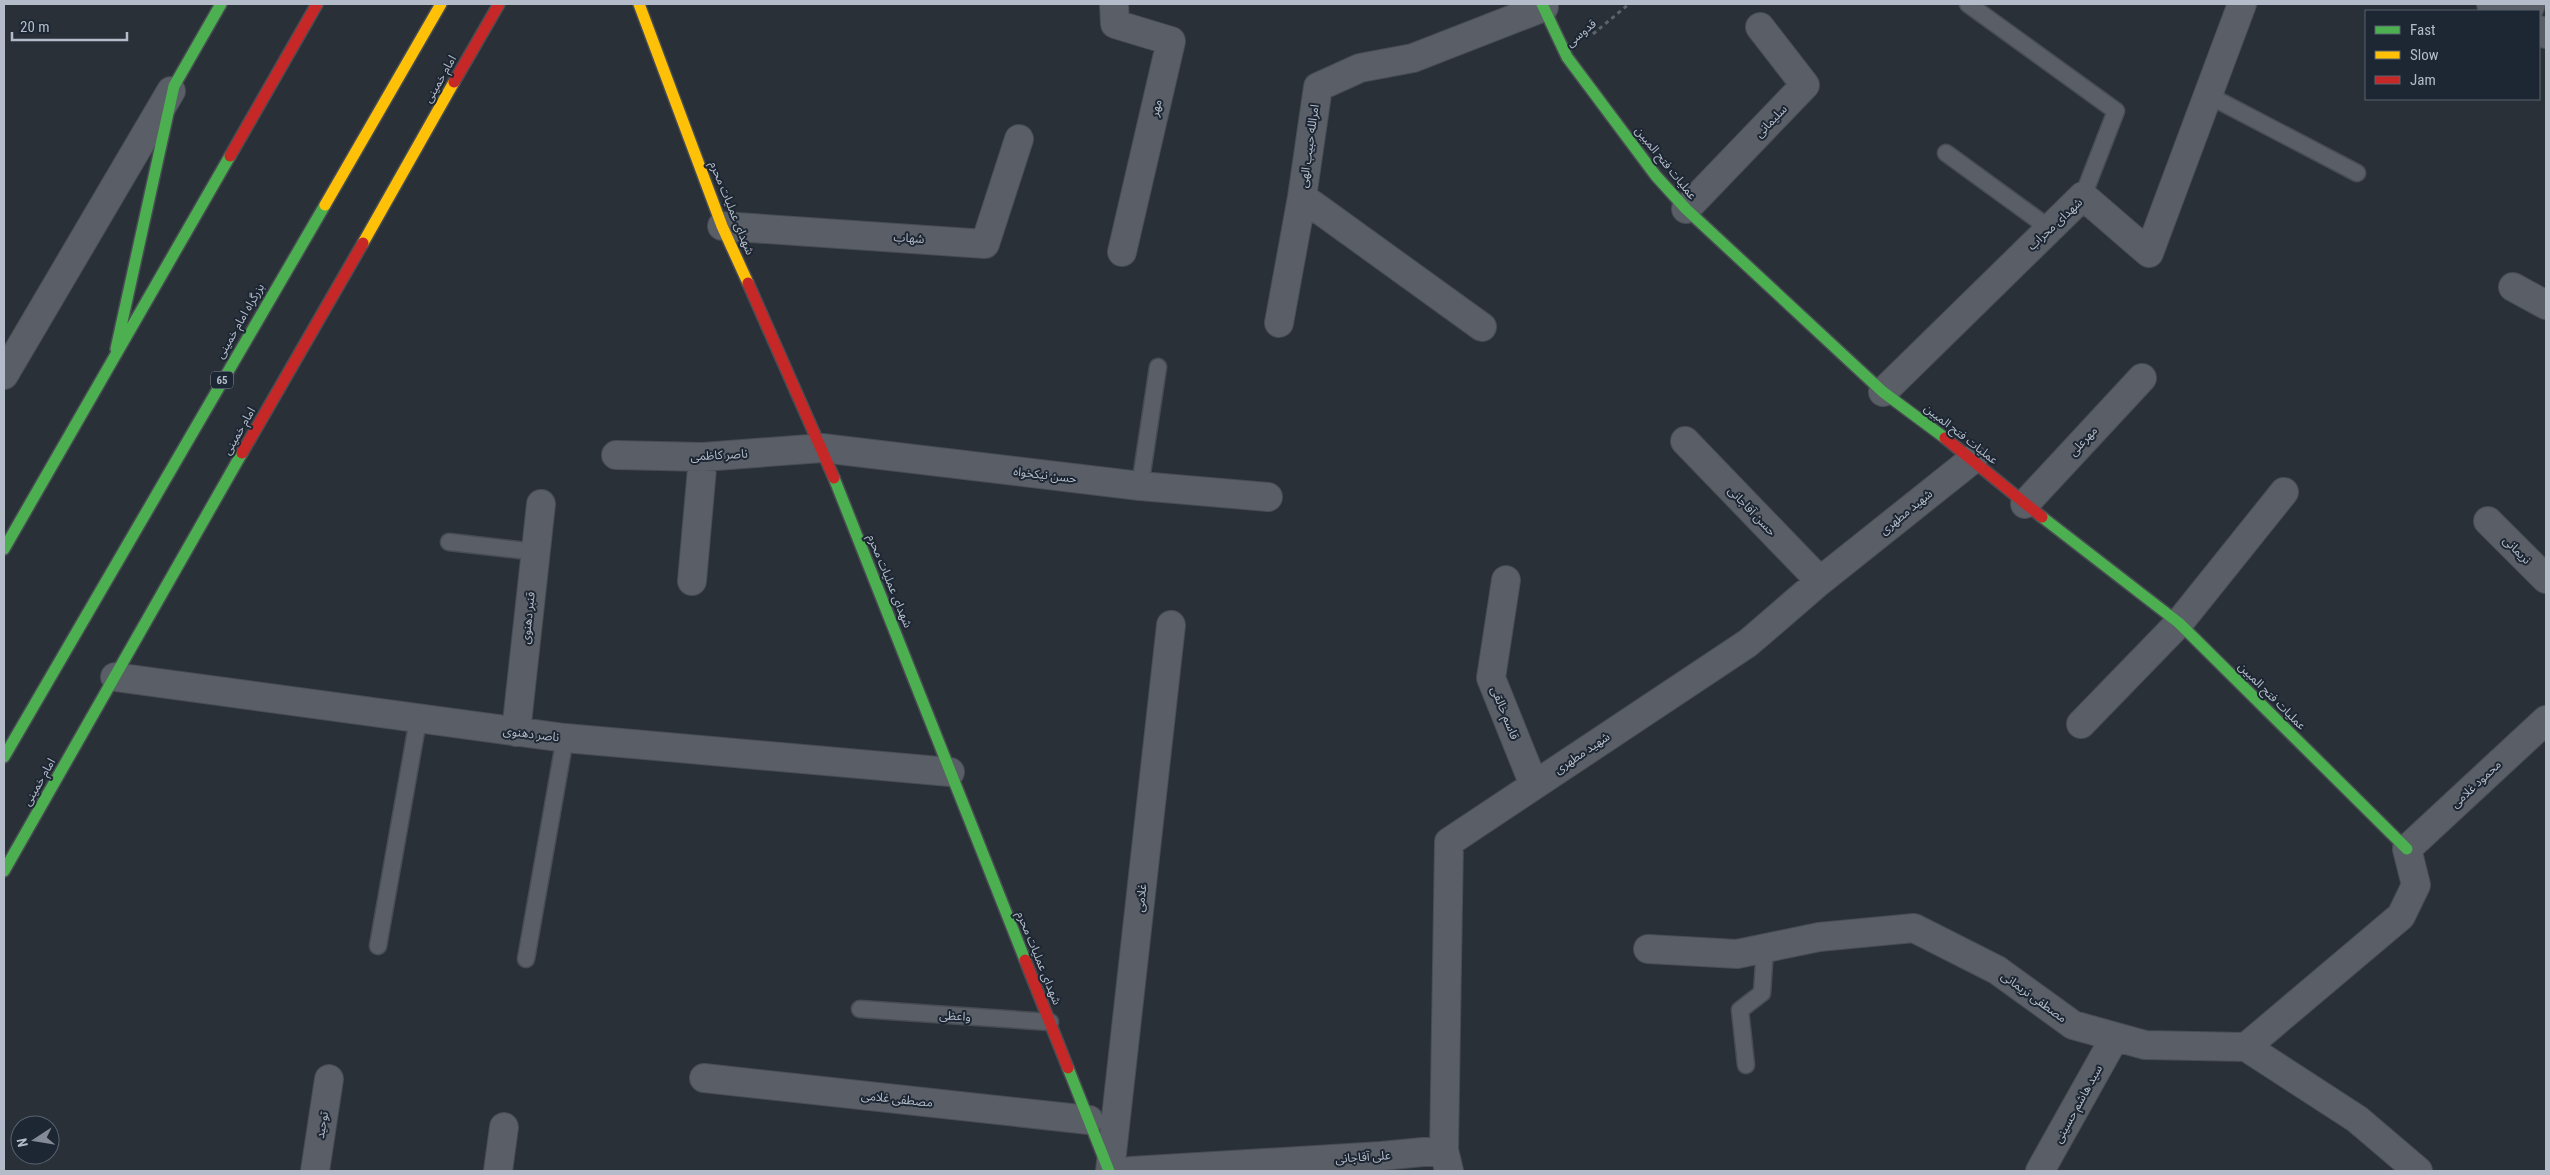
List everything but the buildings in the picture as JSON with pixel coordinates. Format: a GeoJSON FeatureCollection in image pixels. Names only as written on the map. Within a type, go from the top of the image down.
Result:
{"type":"FeatureCollection","features":[{"type":"Feature","properties":{"kind":"main road"},"geometry":{"type":"LineString","coordinates":[[115,356],[174,86],[220,4]]}},
{"type":"Feature","properties":{"kind":"main road"},"geometry":{"type":"LineString","coordinates":[[4,549],[317,4]]}},
{"type":"Feature","properties":{"kind":"main road","name":"بزرگراه امام خمینی"},"geometry":{"type":"LineString","coordinates":[[4,757],[441,4]]}},
{"type":"Feature","properties":{"kind":"main road","name":"امام خمینی"},"geometry":{"type":"LineString","coordinates":[[4,871],[499,4]]}},
{"type":"Feature","properties":{"kind":"main road","name":"شهدای عملیات محرم"},"geometry":{"type":"LineString","coordinates":[[639,4],[722,226],[822,448],[1110,1171]]}},
{"type":"Feature","properties":{"kind":"main road","name":"عملیات فتح المبین"},"geometry":{"type":"LineString","coordinates":[[1543,5],[1567,57],[1656,176],[1686,209],[1883,392],[1973,459],[2025,504],[2179,623],[2407,849]]}},
{"type":"Feature","properties":{"kind":"street","name":"مهر"},"geometry":{"type":"LineString","coordinates":[[1114,4],[1115,24],[1171,41],[1122,252]]}},
{"type":"Feature","properties":{"kind":"street","name":"شهدای محراب"},"geometry":{"type":"LineString","coordinates":[[1883,392],[2083,196],[2149,253],[2242,4]]}},
{"type":"Feature","properties":{"kind":"street"},"geometry":{"type":"LineString","coordinates":[[2491,4],[2503,10]]}},
{"type":"Feature","properties":{"kind":"street","name":"امرالله حبیب الهی"},"geometry":{"type":"LineString","coordinates":[[1279,323],[1302,197],[1318,86],[1360,68],[1413,58],[1543,5]]}},
{"type":"Feature","properties":{"kind":"street","name":"سلیمانی"},"geometry":{"type":"LineString","coordinates":[[1686,209],[1805,85],[1760,27]]}},
{"type":"Feature","properties":{"kind":"street"},"geometry":{"type":"LineString","coordinates":[[4,375],[174,86]]}},
{"type":"Feature","properties":{"kind":"street","name":"شهاب"},"geometry":{"type":"LineString","coordinates":[[722,226],[985,244],[1019,139]]}},
{"type":"Feature","properties":{"kind":"street"},"geometry":{"type":"LineString","coordinates":[[1302,197],[1482,327]]}},
{"type":"Feature","properties":{"kind":"street"},"geometry":{"type":"LineString","coordinates":[[2513,287],[2546,305]]}},
{"type":"Feature","properties":{"kind":"street","name":"مهرعلی"},"geometry":{"type":"LineString","coordinates":[[2025,504],[2142,378]]}},
{"type":"Feature","properties":{"kind":"street","name":"حسن آقاجانی"},"geometry":{"type":"LineString","coordinates":[[1685,441],[1820,581]]}},
{"type":"Feature","properties":{"kind":"street","name":"ناصر کاظمی"},"geometry":{"type":"LineString","coordinates":[[616,455],[703,457],[822,448]]}},
{"type":"Feature","properties":{"kind":"street","name":"حسن نیکخواه"},"geometry":{"type":"LineString","coordinates":[[822,448],[1140,486],[1268,497]]}},
{"type":"Feature","properties":{"kind":"street"},"geometry":{"type":"LineString","coordinates":[[692,581],[703,457]]}},
{"type":"Feature","properties":{"kind":"street","name":"شهید مطهری"},"geometry":{"type":"LineString","coordinates":[[1446,1161],[1449,842],[1748,643],[1820,581],[1973,459]]}},
{"type":"Feature","properties":{"kind":"street"},"geometry":{"type":"LineString","coordinates":[[2081,724],[2179,623],[2284,492]]}},
{"type":"Feature","properties":{"kind":"street","name":"قنبر دهنوی"},"geometry":{"type":"LineString","coordinates":[[516,732],[541,504]]}},
{"type":"Feature","properties":{"kind":"street","name":"نریمانی"},"geometry":{"type":"LineString","coordinates":[[2488,520],[2546,579]]}},
{"type":"Feature","properties":{"kind":"street","name":"قاسم خالقی"},"geometry":{"type":"LineString","coordinates":[[1506,580],[1492,678],[1534,785]]}},
{"type":"Feature","properties":{"kind":"street","name":"غلامی"},"geometry":{"type":"LineString","coordinates":[[1110,1171],[1171,625]]}},
{"type":"Feature","properties":{"kind":"street","name":"ناصر دهنوی"},"geometry":{"type":"LineString","coordinates":[[115,677],[418,720],[565,738],[950,772]]}},
{"type":"Feature","properties":{"kind":"street","name":"محمود غلامی"},"geometry":{"type":"LineString","coordinates":[[2407,849],[2546,720]]}},
{"type":"Feature","properties":{"kind":"street"},"geometry":{"type":"LineString","coordinates":[[2407,849],[2416,884],[2401,916],[2246,1047],[2357,1119],[2418,1171]]}},
{"type":"Feature","properties":{"kind":"street","name":"مصطفی نریمانی"},"geometry":{"type":"LineString","coordinates":[[1648,949],[1737,954],[1819,936],[1914,928],[1996,970],[2073,1025],[2145,1044],[2246,1047]]}},
{"type":"Feature","properties":{"kind":"street","name":"سید هاشم حسینی"},"geometry":{"type":"LineString","coordinates":[[2040,1171],[2115,1036]]}},
{"type":"Feature","properties":{"kind":"street","name":"مصطفی غلامی"},"geometry":{"type":"LineString","coordinates":[[704,1078],[1089,1120]]}},
{"type":"Feature","properties":{"kind":"street","name":"توحید"},"geometry":{"type":"LineString","coordinates":[[315,1171],[329,1079]]}},
{"type":"Feature","properties":{"kind":"street"},"geometry":{"type":"LineString","coordinates":[[498,1171],[504,1127]]}},
{"type":"Feature","properties":{"kind":"street","name":"علی آقاجانی"},"geometry":{"type":"LineString","coordinates":[[1131,1171],[1446,1161]]}},
{"type":"Feature","properties":{"kind":"lane"},"geometry":{"type":"LineString","coordinates":[[1968,4],[2116,111],[2083,196]]}},
{"type":"Feature","properties":{"kind":"lane"},"geometry":{"type":"LineString","coordinates":[[2208,95],[2357,173]]}},
{"type":"Feature","properties":{"kind":"lane"},"geometry":{"type":"LineString","coordinates":[[1946,153],[2049,228]]}},
{"type":"Feature","properties":{"kind":"lane"},"geometry":{"type":"LineString","coordinates":[[1140,486],[1158,367]]}},
{"type":"Feature","properties":{"kind":"lane"},"geometry":{"type":"LineString","coordinates":[[450,542],[536,552]]}},
{"type":"Feature","properties":{"kind":"lane"},"geometry":{"type":"LineString","coordinates":[[378,946],[418,720]]}},
{"type":"Feature","properties":{"kind":"lane"},"geometry":{"type":"LineString","coordinates":[[526,959],[565,738]]}},
{"type":"Feature","properties":{"kind":"lane"},"geometry":{"type":"LineString","coordinates":[[1746,1065],[1740,1010],[1762,993],[1764,948]]}},
{"type":"Feature","properties":{"kind":"lane","name":"واعظی"},"geometry":{"type":"LineString","coordinates":[[860,1009],[1050,1022]]}},
{"type":"Feature","properties":{"kind":"path","name":"قدوسی"},"geometry":{"type":"LineString","coordinates":[[1567,57],[1629,4]]}},
{"type":"Feature","properties":{"kind":"traffic: fast"},"geometry":{"type":"LineString","coordinates":[[116,349],[174,86],[221,4]]}},
{"type":"Feature","properties":{"kind":"traffic: fast"},"geometry":{"type":"LineString","coordinates":[[1542,4],[1567,57],[1656,176],[1686,209],[1883,392],[1945,438]]}},
{"type":"Feature","properties":{"kind":"traffic: fast"},"geometry":{"type":"LineString","coordinates":[[4,549],[230,156]]}},
{"type":"Feature","properties":{"kind":"traffic: fast"},"geometry":{"type":"LineString","coordinates":[[4,757],[325,205]]}},
{"type":"Feature","properties":{"kind":"traffic: fast"},"geometry":{"type":"LineString","coordinates":[[4,871],[242,453]]}},
{"type":"Feature","properties":{"kind":"traffic: fast"},"geometry":{"type":"LineString","coordinates":[[834,478],[1025,960]]}},
{"type":"Feature","properties":{"kind":"traffic: fast"},"geometry":{"type":"LineString","coordinates":[[2042,517],[2179,623],[2407,849]]}},
{"type":"Feature","properties":{"kind":"traffic: fast"},"geometry":{"type":"LineString","coordinates":[[1068,1068],[1109,1171]]}},
{"type":"Feature","properties":{"kind":"traffic: slow"},"geometry":{"type":"LineString","coordinates":[[325,205],[441,4]]}},
{"type":"Feature","properties":{"kind":"traffic: slow"},"geometry":{"type":"LineString","coordinates":[[639,4],[722,226],[748,283]]}},
{"type":"Feature","properties":{"kind":"traffic: slow"},"geometry":{"type":"LineString","coordinates":[[363,243],[454,82]]}},
{"type":"Feature","properties":{"kind":"traffic: jam"},"geometry":{"type":"LineString","coordinates":[[230,156],[317,4]]}},
{"type":"Feature","properties":{"kind":"traffic: jam"},"geometry":{"type":"LineString","coordinates":[[454,82],[499,4]]}},
{"type":"Feature","properties":{"kind":"traffic: jam"},"geometry":{"type":"LineString","coordinates":[[242,453],[363,243]]}},
{"type":"Feature","properties":{"kind":"traffic: jam"},"geometry":{"type":"LineString","coordinates":[[748,283],[834,478]]}},
{"type":"Feature","properties":{"kind":"traffic: jam"},"geometry":{"type":"LineString","coordinates":[[1945,438],[2042,517]]}},
{"type":"Feature","properties":{"kind":"traffic: jam"},"geometry":{"type":"LineString","coordinates":[[1025,960],[1068,1068]]}}]}
